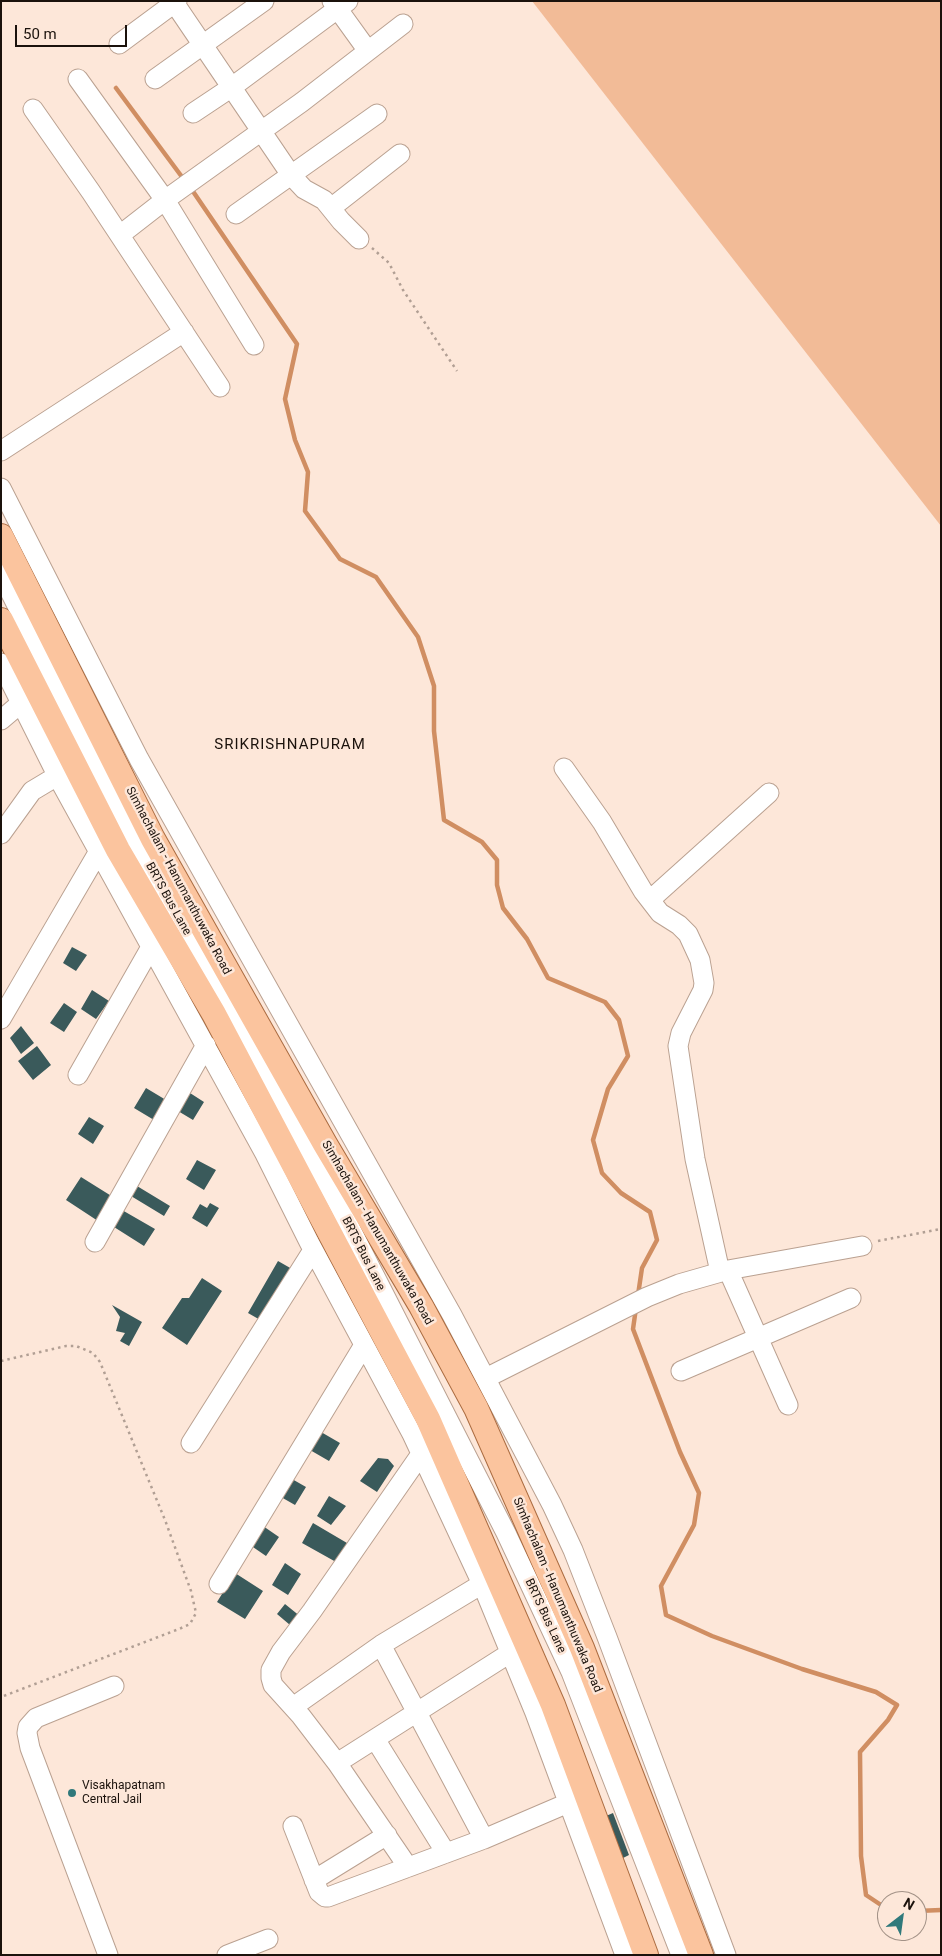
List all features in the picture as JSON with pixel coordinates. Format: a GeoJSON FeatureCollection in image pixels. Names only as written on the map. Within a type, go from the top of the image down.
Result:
{"type":"FeatureCollection","features":[{"type":"Feature","properties":{"kind":"main road","name":"Simhachalam - Hanumanthuwaka Road"},"geometry":{"type":"LineString","coordinates":[[1,536],[153,839],[325,1144],[422,1306],[476,1408],[582,1648],[701,1955]]}},
{"type":"Feature","properties":{"kind":"main road"},"geometry":{"type":"LineString","coordinates":[[1,620],[118,850],[214,1014],[428,1419],[550,1696],[646,1955]]}},
{"type":"Feature","properties":{"kind":"street"},"geometry":{"type":"LineString","coordinates":[[155,79],[264,1]]}},
{"type":"Feature","properties":{"kind":"street"},"geometry":{"type":"LineString","coordinates":[[119,44],[175,2],[291,175],[304,189],[324,200],[340,221],[359,239]]}},
{"type":"Feature","properties":{"kind":"street"},"geometry":{"type":"LineString","coordinates":[[193,113],[232,87],[339,4],[368,51]]}},
{"type":"Feature","properties":{"kind":"street"},"geometry":{"type":"LineString","coordinates":[[120,235],[403,24]]}},
{"type":"Feature","properties":{"kind":"street"},"geometry":{"type":"LineString","coordinates":[[78,79],[172,195],[254,345]]}},
{"type":"Feature","properties":{"kind":"street"},"geometry":{"type":"LineString","coordinates":[[33,109],[120,235],[220,387]]}},
{"type":"Feature","properties":{"kind":"street"},"geometry":{"type":"LineString","coordinates":[[236,214],[377,114]]}},
{"type":"Feature","properties":{"kind":"street"},"geometry":{"type":"LineString","coordinates":[[331,208],[400,154]]}},
{"type":"Feature","properties":{"kind":"street"},"geometry":{"type":"LineString","coordinates":[[1,451],[184,332]]}},
{"type":"Feature","properties":{"kind":"street"},"geometry":{"type":"LineString","coordinates":[[1,488],[139,759],[452,1315],[524,1450],[573,1550],[606,1633],[726,1955]]}},
{"type":"Feature","properties":{"kind":"street","name":"BRTS Bus Lane"},"geometry":{"type":"LineString","coordinates":[[1,574],[127,824],[336,1202],[506,1533],[571,1672],[682,1955]]}},
{"type":"Feature","properties":{"kind":"street"},"geometry":{"type":"LineString","coordinates":[[1,663],[57,776],[266,1154],[313,1250],[421,1454],[482,1584],[625,1955]]}},
{"type":"Feature","properties":{"kind":"street"},"geometry":{"type":"LineString","coordinates":[[1,720],[21,703]]}},
{"type":"Feature","properties":{"kind":"street"},"geometry":{"type":"LineString","coordinates":[[564,768],[602,822],[650,900],[660,913],[679,925],[688,934],[697,951],[703,974],[703,990],[681,1033],[678,1046],[695,1159],[724,1271],[758,1338],[788,1405]]}},
{"type":"Feature","properties":{"kind":"street"},"geometry":{"type":"LineString","coordinates":[[1,834],[32,791],[57,776]]}},
{"type":"Feature","properties":{"kind":"street"},"geometry":{"type":"LineString","coordinates":[[650,900],[769,793]]}},
{"type":"Feature","properties":{"kind":"street"},"geometry":{"type":"LineString","coordinates":[[1,1019],[98,851]]}},
{"type":"Feature","properties":{"kind":"street"},"geometry":{"type":"LineString","coordinates":[[78,1075],[151,947]]}},
{"type":"Feature","properties":{"kind":"street"},"geometry":{"type":"LineString","coordinates":[[95,1242],[206,1045]]}},
{"type":"Feature","properties":{"kind":"street"},"geometry":{"type":"LineString","coordinates":[[486,1378],[647,1297],[679,1284],[724,1271],[862,1246]]}},
{"type":"Feature","properties":{"kind":"street"},"geometry":{"type":"LineString","coordinates":[[191,1443],[313,1250]]}},
{"type":"Feature","properties":{"kind":"street"},"geometry":{"type":"LineString","coordinates":[[682,1371],[851,1298]]}},
{"type":"Feature","properties":{"kind":"street"},"geometry":{"type":"LineString","coordinates":[[219,1584],[364,1345]]}},
{"type":"Feature","properties":{"kind":"street"},"geometry":{"type":"LineString","coordinates":[[408,1866],[337,1763],[293,1707],[273,1686],[271,1670],[281,1652],[317,1604],[421,1454]]}},
{"type":"Feature","properties":{"kind":"street"},"geometry":{"type":"LineString","coordinates":[[293,1707],[381,1646],[482,1584]]}},
{"type":"Feature","properties":{"kind":"street"},"geometry":{"type":"LineString","coordinates":[[381,1646],[484,1839]]}},
{"type":"Feature","properties":{"kind":"street"},"geometry":{"type":"LineString","coordinates":[[337,1763],[510,1653]]}},
{"type":"Feature","properties":{"kind":"street"},"geometry":{"type":"LineString","coordinates":[[108,1955],[30,1748],[27,1733],[28,1727],[36,1718],[114,1686]]}},
{"type":"Feature","properties":{"kind":"street"},"geometry":{"type":"LineString","coordinates":[[375,1739],[446,1853]]}},
{"type":"Feature","properties":{"kind":"street"},"geometry":{"type":"LineString","coordinates":[[293,1826],[314,1880],[322,1896],[328,1897],[484,1839],[568,1803]]}},
{"type":"Feature","properties":{"kind":"street"},"geometry":{"type":"LineString","coordinates":[[314,1880],[387,1836]]}},
{"type":"Feature","properties":{"kind":"street"},"geometry":{"type":"LineString","coordinates":[[227,1955],[268,1939]]}},
{"type":"Feature","properties":{"kind":"path"},"geometry":{"type":"LineString","coordinates":[[359,239],[383,256],[389,263],[403,290],[457,372]]}},
{"type":"Feature","properties":{"kind":"path"},"geometry":{"type":"LineString","coordinates":[[862,1246],[899,1236],[941,1230]]}},
{"type":"Feature","properties":{"kind":"path"},"geometry":{"type":"LineString","coordinates":[[1,1362],[66,1346],[76,1346],[93,1353],[100,1362],[165,1520],[190,1590],[196,1613],[190,1624],[179,1629],[1,1696]]}},
{"type":"Feature","properties":{"kind":"shaded area"},"geometry":{"type":"Polygon","coordinates":[[[532,1],[941,1],[941,526],[532,1]]]}},
{"type":"Feature","properties":{"kind":"building"},"geometry":{"type":"Polygon","coordinates":[[[72,947],[87,955],[76,971],[63,963],[72,947]]]}},
{"type":"Feature","properties":{"kind":"building"},"geometry":{"type":"Polygon","coordinates":[[[92,990],[109,1001],[96,1019],[81,1009],[92,990]]]}},
{"type":"Feature","properties":{"kind":"building"},"geometry":{"type":"Polygon","coordinates":[[[64,1003],[77,1012],[64,1032],[50,1023],[64,1003]]]}},
{"type":"Feature","properties":{"kind":"building"},"geometry":{"type":"Polygon","coordinates":[[[21,1026],[34,1043],[21,1054],[10,1038],[21,1026]]]}},
{"type":"Feature","properties":{"kind":"building"},"geometry":{"type":"Polygon","coordinates":[[[37,1046],[51,1065],[33,1080],[18,1061],[37,1046]]]}},
{"type":"Feature","properties":{"kind":"building"},"geometry":{"type":"Polygon","coordinates":[[[146,1088],[166,1100],[154,1120],[134,1108],[146,1088]]]}},
{"type":"Feature","properties":{"kind":"building"},"geometry":{"type":"Polygon","coordinates":[[[190,1093],[204,1102],[193,1120],[178,1111],[190,1093]]]}},
{"type":"Feature","properties":{"kind":"building"},"geometry":{"type":"Polygon","coordinates":[[[89,1117],[104,1126],[93,1144],[78,1134],[89,1117]]]}},
{"type":"Feature","properties":{"kind":"building"},"geometry":{"type":"Polygon","coordinates":[[[197,1160],[216,1170],[204,1190],[186,1179],[197,1160]]]}},
{"type":"Feature","properties":{"kind":"building"},"geometry":{"type":"Polygon","coordinates":[[[81,1177],[113,1197],[98,1221],[66,1200],[81,1177]]]}},
{"type":"Feature","properties":{"kind":"building"},"geometry":{"type":"Polygon","coordinates":[[[137,1186],[170,1206],[164,1216],[131,1196],[137,1186]]]}},
{"type":"Feature","properties":{"kind":"building"},"geometry":{"type":"Polygon","coordinates":[[[210,1203],[219,1208],[207,1227],[192,1218],[200,1204],[207,1208],[210,1203]]]}},
{"type":"Feature","properties":{"kind":"building"},"geometry":{"type":"Polygon","coordinates":[[[122,1210],[155,1229],[144,1246],[114,1227],[122,1210]]]}},
{"type":"Feature","properties":{"kind":"building"},"geometry":{"type":"Polygon","coordinates":[[[278,1261],[292,1269],[262,1321],[248,1313],[278,1261]]]}},
{"type":"Feature","properties":{"kind":"building"},"geometry":{"type":"Polygon","coordinates":[[[202,1278],[222,1291],[187,1345],[162,1328],[182,1298],[189,1298],[202,1278]]]}},
{"type":"Feature","properties":{"kind":"building"},"geometry":{"type":"Polygon","coordinates":[[[112,1305],[142,1322],[129,1346],[120,1341],[125,1333],[116,1331],[120,1317],[112,1305]]]}},
{"type":"Feature","properties":{"kind":"building"},"geometry":{"type":"Polygon","coordinates":[[[321,1432],[340,1443],[329,1461],[310,1450],[321,1432]]]}},
{"type":"Feature","properties":{"kind":"building"},"geometry":{"type":"Polygon","coordinates":[[[378,1458],[388,1459],[394,1466],[377,1492],[360,1481],[378,1458]]]}},
{"type":"Feature","properties":{"kind":"building"},"geometry":{"type":"Polygon","coordinates":[[[292,1479],[306,1487],[295,1505],[281,1497],[292,1479]]]}},
{"type":"Feature","properties":{"kind":"building"},"geometry":{"type":"Polygon","coordinates":[[[329,1496],[346,1506],[331,1525],[317,1516],[329,1496]]]}},
{"type":"Feature","properties":{"kind":"building"},"geometry":{"type":"Polygon","coordinates":[[[313,1523],[347,1543],[336,1562],[302,1543],[313,1523]]]}},
{"type":"Feature","properties":{"kind":"building"},"geometry":{"type":"Polygon","coordinates":[[[263,1526],[279,1537],[266,1556],[250,1545],[263,1526]]]}},
{"type":"Feature","properties":{"kind":"building"},"geometry":{"type":"Polygon","coordinates":[[[285,1563],[301,1574],[288,1595],[272,1585],[285,1563]]]}},
{"type":"Feature","properties":{"kind":"building"},"geometry":{"type":"Polygon","coordinates":[[[235,1573],[263,1591],[245,1619],[217,1602],[235,1573]]]}},
{"type":"Feature","properties":{"kind":"building"},"geometry":{"type":"Polygon","coordinates":[[[285,1604],[301,1617],[290,1625],[277,1614],[285,1604]]]}},
{"type":"Feature","properties":{"kind":"building"},"geometry":{"type":"Polygon","coordinates":[[[613,1813],[629,1855],[623,1858],[606,1816],[613,1813]]]}},
{"type":"Feature","properties":{"kind":"waterway"},"geometry":{"type":"LineString","coordinates":[[116,88],[185,181]]}},
{"type":"Feature","properties":{"kind":"waterway"},"geometry":{"type":"LineString","coordinates":[[190,187],[297,344],[285,399],[295,440],[308,472],[305,511],[340,559],[376,577],[418,637],[434,686],[434,731],[444,820],[482,842],[497,860],[497,885],[503,908],[527,939],[548,978],[605,1002],[619,1020],[628,1056],[608,1089],[593,1140],[602,1173],[621,1193],[650,1212],[657,1240],[642,1268],[638,1295]]}},
{"type":"Feature","properties":{"kind":"waterway"},"geometry":{"type":"LineString","coordinates":[[636,1308],[633,1329],[680,1452],[699,1493],[694,1525],[661,1586],[666,1615],[712,1636],[802,1669],[876,1692],[897,1705],[888,1720],[860,1752],[861,1856],[866,1895],[877,1902]]}},
{"type":"Feature","properties":{"kind":"waterway"},"geometry":{"type":"LineString","coordinates":[[927,1911],[941,1910]]}},
{"type":"Feature","properties":{"kind":"place","name":"Visakhapatnam Central Jail"},"geometry":{"type":"Point","coordinates":[72,1793]}},
{"type":"Feature","properties":{"kind":"district","name":"SRIKRISHNAPURAM"},"geometry":{"type":"Point","coordinates":[290,745]}}]}
